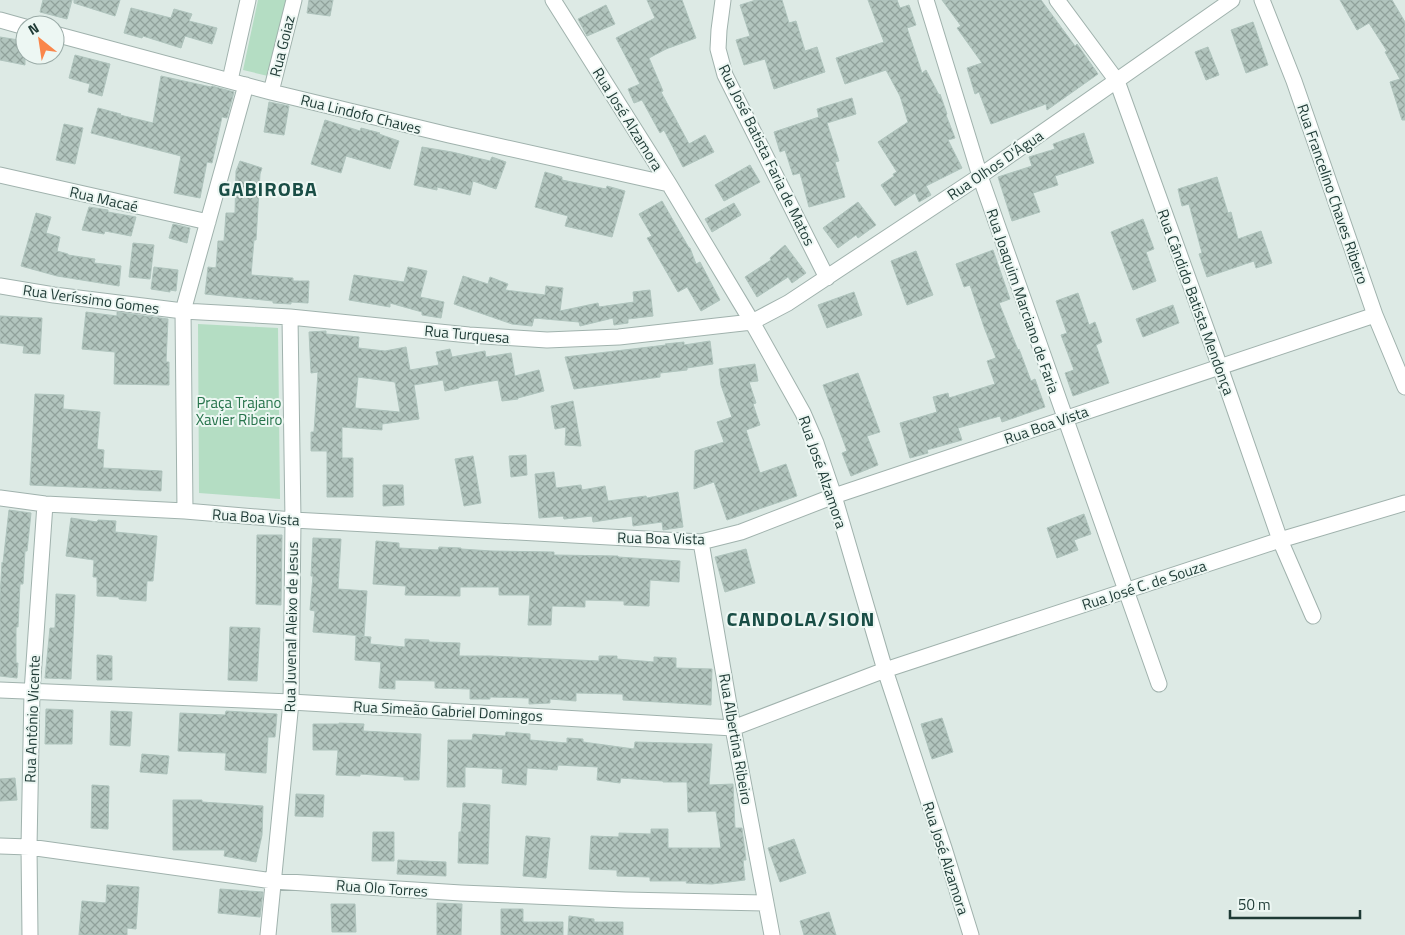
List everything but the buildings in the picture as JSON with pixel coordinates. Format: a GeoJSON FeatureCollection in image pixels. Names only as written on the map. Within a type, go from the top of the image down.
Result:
{"type":"FeatureCollection","features":[{"type":"Feature","properties":{"kind":"street"},"geometry":{"type":"LineString","coordinates":[[230,80],[248,0]]}},
{"type":"Feature","properties":{"kind":"street","name":"Rua Goiaz"},"geometry":{"type":"LineString","coordinates":[[270,92],[294,0]]}},
{"type":"Feature","properties":{"kind":"street","name":"Rua José Alzamora"},"geometry":{"type":"LineString","coordinates":[[553,0],[669,184],[752,322],[803,413],[816,443],[834,496],[885,670],[971,935]]}},
{"type":"Feature","properties":{"kind":"street","name":"Rua José Batista Faria de Matos"},"geometry":{"type":"LineString","coordinates":[[723,0],[718,49],[725,75],[827,278]]}},
{"type":"Feature","properties":{"kind":"street","name":"Rua Joaquim Marciano de Faria"},"geometry":{"type":"LineString","coordinates":[[926,0],[980,176],[1158,684]]}},
{"type":"Feature","properties":{"kind":"street","name":"Rua Cândido Batista Mendonça"},"geometry":{"type":"LineString","coordinates":[[1057,0],[1117,81],[1280,540],[1313,616]]}},
{"type":"Feature","properties":{"kind":"street","name":"Rua Olhos D'Água"},"geometry":{"type":"LineString","coordinates":[[752,322],[788,303],[980,176],[1232,0]]}},
{"type":"Feature","properties":{"kind":"street","name":"Rua Francelino Chaves Ribeiro"},"geometry":{"type":"LineString","coordinates":[[1262,0],[1294,81],[1375,315],[1405,387]]}},
{"type":"Feature","properties":{"kind":"street"},"geometry":{"type":"LineString","coordinates":[[0,20],[15,24]]}},
{"type":"Feature","properties":{"kind":"street","name":"Rua Lindofo Chaves"},"geometry":{"type":"LineString","coordinates":[[65,37],[270,92],[449,135],[669,184]]}},
{"type":"Feature","properties":{"kind":"street"},"geometry":{"type":"LineString","coordinates":[[185,511],[183,311],[246,86]]}},
{"type":"Feature","properties":{"kind":"street","name":"Rua Macaé"},"geometry":{"type":"LineString","coordinates":[[0,175],[208,222]]}},
{"type":"Feature","properties":{"kind":"street","name":"Rua Veríssimo Gomes"},"geometry":{"type":"LineString","coordinates":[[0,286],[54,295],[183,311]]}},
{"type":"Feature","properties":{"kind":"street","name":"Rua Turquesa"},"geometry":{"type":"LineString","coordinates":[[183,311],[290,317],[469,335],[547,340],[618,336],[752,322]]}},
{"type":"Feature","properties":{"kind":"street","name":"Rua Boa Vista"},"geometry":{"type":"LineString","coordinates":[[0,498],[45,504],[185,511],[293,520],[701,542],[741,532],[834,496],[1375,315]]}},
{"type":"Feature","properties":{"kind":"street","name":"Rua Juvenal Aleixo de Jesus"},"geometry":{"type":"LineString","coordinates":[[268,935],[291,702],[293,520],[290,317]]}},
{"type":"Feature","properties":{"kind":"street","name":"Rua José C. de Souza"},"geometry":{"type":"LineString","coordinates":[[885,670],[1280,540],[1405,503]]}},
{"type":"Feature","properties":{"kind":"street","name":"Rua Antônio Vicente"},"geometry":{"type":"LineString","coordinates":[[30,935],[29,847],[32,692],[45,504]]}},
{"type":"Feature","properties":{"kind":"street","name":"Rua Albertina Ribeiro"},"geometry":{"type":"LineString","coordinates":[[701,542],[733,728],[772,935]]}},
{"type":"Feature","properties":{"kind":"street","name":"Rua Simeão Gabriel Domingos"},"geometry":{"type":"LineString","coordinates":[[0,690],[291,702],[733,728],[885,670]]}},
{"type":"Feature","properties":{"kind":"street","name":"Rua Olo Torres"},"geometry":{"type":"LineString","coordinates":[[0,846],[29,847],[273,881],[471,894],[766,903]]}},
{"type":"Feature","properties":{"kind":"green space"},"geometry":{"type":"Polygon","coordinates":[[[258,0],[286,0],[268,76],[243,70],[258,0]]]}},
{"type":"Feature","properties":{"kind":"green space","name":"Praça Trajano Xavier Ribeiro"},"geometry":{"type":"Polygon","coordinates":[[[198,324],[278,328],[280,499],[199,493],[198,324]]]}},
{"type":"Feature","properties":{"kind":"district","name":"GABIROBA"},"geometry":{"type":"Point","coordinates":[268,188]}},
{"type":"Feature","properties":{"kind":"district","name":"CANDOLA/SION"},"geometry":{"type":"Point","coordinates":[801,618]}}]}
